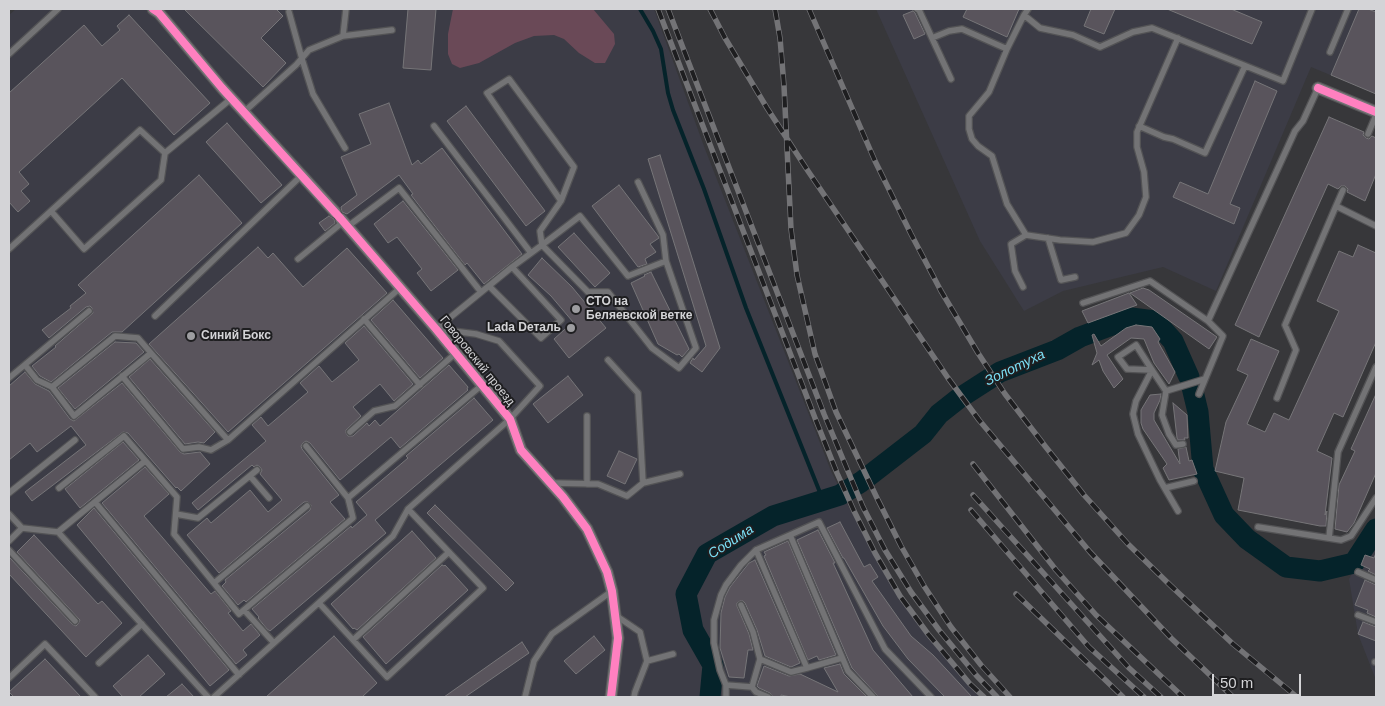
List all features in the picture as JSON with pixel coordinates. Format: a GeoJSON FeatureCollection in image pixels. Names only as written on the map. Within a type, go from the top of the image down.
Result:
{"type":"FeatureCollection","features":[{"type":"Feature","properties":{"kind":"street","name":"Говоровский проезд"},"geometry":{"type":"LineString","coordinates":[[153,9],[159,13],[436,329],[510,419],[521,450],[587,529],[607,572],[612,591],[618,638],[611,697]]}},
{"type":"Feature","properties":{"kind":"street"},"geometry":{"type":"LineString","coordinates":[[1318,88],[1376,113]]}},
{"type":"Feature","properties":{"kind":"lane"},"geometry":{"type":"LineString","coordinates":[[9,54],[58,9]]}},
{"type":"Feature","properties":{"kind":"lane"},"geometry":{"type":"LineString","coordinates":[[343,36],[346,9]]}},
{"type":"Feature","properties":{"kind":"lane"},"geometry":{"type":"LineString","coordinates":[[918,9],[951,79]]}},
{"type":"Feature","properties":{"kind":"lane"},"geometry":{"type":"LineString","coordinates":[[1026,235],[1008,204],[992,156],[972,139],[969,129],[969,116],[989,92],[1028,9]]}},
{"type":"Feature","properties":{"kind":"lane"},"geometry":{"type":"LineString","coordinates":[[1024,15],[1040,28],[1073,34],[1100,47],[1133,32],[1152,28],[1283,81],[1312,9]]}},
{"type":"Feature","properties":{"kind":"lane"},"geometry":{"type":"LineString","coordinates":[[1330,52],[1348,9]]}},
{"type":"Feature","properties":{"kind":"lane"},"geometry":{"type":"LineString","coordinates":[[289,12],[313,94],[345,148]]}},
{"type":"Feature","properties":{"kind":"lane"},"geometry":{"type":"LineString","coordinates":[[932,38],[949,31],[962,29],[1008,49]]}},
{"type":"Feature","properties":{"kind":"lane"},"geometry":{"type":"LineString","coordinates":[[245,111],[302,59],[309,50],[343,36],[392,30]]}},
{"type":"Feature","properties":{"kind":"lane"},"geometry":{"type":"LineString","coordinates":[[1022,287],[1015,271],[1011,244],[1026,235],[1093,242],[1126,232],[1139,215],[1146,197],[1144,172],[1137,147],[1137,132],[1178,38]]}},
{"type":"Feature","properties":{"kind":"lane"},"geometry":{"type":"LineString","coordinates":[[1139,126],[1205,153],[1245,66]]}},
{"type":"Feature","properties":{"kind":"lane"},"geometry":{"type":"LineString","coordinates":[[561,201],[486,93],[509,79],[574,167],[561,201],[540,231],[542,245],[588,292],[608,292],[652,348],[679,368],[696,348],[666,260],[663,236],[638,182]]}},
{"type":"Feature","properties":{"kind":"lane"},"geometry":{"type":"LineString","coordinates":[[1208,321],[1296,131],[1318,88]]}},
{"type":"Feature","properties":{"kind":"lane"},"geometry":{"type":"LineString","coordinates":[[51,211],[84,249],[161,180],[165,153],[232,98]]}},
{"type":"Feature","properties":{"kind":"lane"},"geometry":{"type":"LineString","coordinates":[[1368,134],[1376,113]]}},
{"type":"Feature","properties":{"kind":"lane"},"geometry":{"type":"LineString","coordinates":[[434,126],[531,253]]}},
{"type":"Feature","properties":{"kind":"lane"},"geometry":{"type":"LineString","coordinates":[[9,249],[140,130],[165,153]]}},
{"type":"Feature","properties":{"kind":"lane"},"geometry":{"type":"LineString","coordinates":[[155,316],[302,175]]}},
{"type":"Feature","properties":{"kind":"lane"},"geometry":{"type":"LineString","coordinates":[[298,259],[342,220],[399,188],[481,292]]}},
{"type":"Feature","properties":{"kind":"lane"},"geometry":{"type":"LineString","coordinates":[[1277,398],[1296,350],[1285,326],[1342,190]]}},
{"type":"Feature","properties":{"kind":"lane"},"geometry":{"type":"LineString","coordinates":[[1336,206],[1376,226]]}},
{"type":"Feature","properties":{"kind":"lane"},"geometry":{"type":"LineString","coordinates":[[436,329],[580,216],[628,276],[666,260]]}},
{"type":"Feature","properties":{"kind":"lane"},"geometry":{"type":"LineString","coordinates":[[1048,238],[1061,280],[1075,277]]}},
{"type":"Feature","properties":{"kind":"lane"},"geometry":{"type":"LineString","coordinates":[[489,286],[541,338],[561,320],[512,268]]}},
{"type":"Feature","properties":{"kind":"lane"},"geometry":{"type":"LineString","coordinates":[[1083,303],[1150,280],[1208,321],[1223,336],[1199,394]]}},
{"type":"Feature","properties":{"kind":"lane"},"geometry":{"type":"LineString","coordinates":[[122,376],[183,449],[199,447],[211,450],[228,440],[400,287]]}},
{"type":"Feature","properties":{"kind":"lane"},"geometry":{"type":"LineString","coordinates":[[9,378],[89,311]]}},
{"type":"Feature","properties":{"kind":"lane"},"geometry":{"type":"LineString","coordinates":[[364,320],[420,385]]}},
{"type":"Feature","properties":{"kind":"lane"},"geometry":{"type":"LineString","coordinates":[[214,697],[393,536],[408,509],[510,419],[540,386],[500,341],[476,334],[436,329]]}},
{"type":"Feature","properties":{"kind":"lane"},"geometry":{"type":"LineString","coordinates":[[52,387],[115,336],[138,338],[228,440]]}},
{"type":"Feature","properties":{"kind":"lane"},"geometry":{"type":"LineString","coordinates":[[1152,370],[1127,369],[1118,357],[1136,345],[1166,391],[1162,415],[1168,434],[1176,445],[1183,444]]}},
{"type":"Feature","properties":{"kind":"lane"},"geometry":{"type":"LineString","coordinates":[[25,365],[37,380],[52,387],[74,416],[151,353]]}},
{"type":"Feature","properties":{"kind":"lane"},"geometry":{"type":"LineString","coordinates":[[350,432],[374,411],[395,406],[456,353]]}},
{"type":"Feature","properties":{"kind":"lane"},"geometry":{"type":"LineString","coordinates":[[608,360],[638,392],[642,482]]}},
{"type":"Feature","properties":{"kind":"lane"},"geometry":{"type":"LineString","coordinates":[[1329,538],[1338,452],[1376,367]]}},
{"type":"Feature","properties":{"kind":"lane"},"geometry":{"type":"LineString","coordinates":[[1152,370],[1136,401],[1133,414],[1138,434],[1178,511]]}},
{"type":"Feature","properties":{"kind":"lane"},"geometry":{"type":"LineString","coordinates":[[1166,391],[1205,379]]}},
{"type":"Feature","properties":{"kind":"lane"},"geometry":{"type":"LineString","coordinates":[[348,498],[482,385]]}},
{"type":"Feature","properties":{"kind":"lane"},"geometry":{"type":"LineString","coordinates":[[587,416],[587,484]]}},
{"type":"Feature","properties":{"kind":"lane"},"geometry":{"type":"LineString","coordinates":[[59,488],[124,436],[177,497],[174,534],[239,614],[354,518],[348,498],[306,446]]}},
{"type":"Feature","properties":{"kind":"lane"},"geometry":{"type":"LineString","coordinates":[[9,493],[75,440]]}},
{"type":"Feature","properties":{"kind":"lane"},"geometry":{"type":"LineString","coordinates":[[58,532],[145,461]]}},
{"type":"Feature","properties":{"kind":"lane"},"geometry":{"type":"LineString","coordinates":[[176,514],[198,518],[257,470]]}},
{"type":"Feature","properties":{"kind":"lane"},"geometry":{"type":"LineString","coordinates":[[550,483],[598,484],[627,496],[642,482],[680,474]]}},
{"type":"Feature","properties":{"kind":"lane"},"geometry":{"type":"LineString","coordinates":[[250,476],[269,498]]}},
{"type":"Feature","properties":{"kind":"lane"},"geometry":{"type":"LineString","coordinates":[[1165,488],[1194,481]]}},
{"type":"Feature","properties":{"kind":"lane"},"geometry":{"type":"LineString","coordinates":[[1258,527],[1341,540],[1351,536],[1376,498]]}},
{"type":"Feature","properties":{"kind":"lane"},"geometry":{"type":"LineString","coordinates":[[95,502],[239,674]]}},
{"type":"Feature","properties":{"kind":"lane"},"geometry":{"type":"LineString","coordinates":[[214,583],[307,506]]}},
{"type":"Feature","properties":{"kind":"lane"},"geometry":{"type":"LineString","coordinates":[[319,603],[387,677],[483,588],[408,509]]}},
{"type":"Feature","properties":{"kind":"lane"},"geometry":{"type":"LineString","coordinates":[[9,514],[22,528],[58,532],[208,697]]}},
{"type":"Feature","properties":{"kind":"lane"},"geometry":{"type":"LineString","coordinates":[[726,697],[726,685],[715,648],[714,620],[726,585],[741,565],[756,550],[819,522],[885,650],[931,697]]}},
{"type":"Feature","properties":{"kind":"lane"},"geometry":{"type":"LineString","coordinates":[[9,541],[22,528]]}},
{"type":"Feature","properties":{"kind":"lane"},"geometry":{"type":"LineString","coordinates":[[790,534],[848,670],[873,697]]}},
{"type":"Feature","properties":{"kind":"lane"},"geometry":{"type":"LineString","coordinates":[[9,550],[75,621]]}},
{"type":"Feature","properties":{"kind":"lane"},"geometry":{"type":"LineString","coordinates":[[756,550],[807,668]]}},
{"type":"Feature","properties":{"kind":"lane"},"geometry":{"type":"LineString","coordinates":[[352,640],[449,552]]}},
{"type":"Feature","properties":{"kind":"lane"},"geometry":{"type":"LineString","coordinates":[[1358,572],[1376,580]]}},
{"type":"Feature","properties":{"kind":"lane"},"geometry":{"type":"LineString","coordinates":[[525,697],[534,661],[552,634],[612,591]]}},
{"type":"Feature","properties":{"kind":"lane"},"geometry":{"type":"LineString","coordinates":[[741,605],[753,632],[760,659],[754,692]]}},
{"type":"Feature","properties":{"kind":"lane"},"geometry":{"type":"LineString","coordinates":[[244,610],[274,643]]}},
{"type":"Feature","properties":{"kind":"lane"},"geometry":{"type":"LineString","coordinates":[[615,614],[640,632],[647,661],[634,697]]}},
{"type":"Feature","properties":{"kind":"lane"},"geometry":{"type":"LineString","coordinates":[[1358,615],[1376,622]]}},
{"type":"Feature","properties":{"kind":"lane"},"geometry":{"type":"LineString","coordinates":[[100,663],[142,624]]}},
{"type":"Feature","properties":{"kind":"lane"},"geometry":{"type":"LineString","coordinates":[[9,678],[45,644],[94,697]]}},
{"type":"Feature","properties":{"kind":"lane"},"geometry":{"type":"LineString","coordinates":[[647,661],[673,654]]}},
{"type":"Feature","properties":{"kind":"lane"},"geometry":{"type":"LineString","coordinates":[[760,659],[791,672],[842,658]]}},
{"type":"Feature","properties":{"kind":"lane"},"geometry":{"type":"LineString","coordinates":[[726,685],[768,697]]}},
{"type":"Feature","properties":{"kind":"shaded area"},"geometry":{"type":"Polygon","coordinates":[[[16,9],[654,9],[705,149],[831,471],[886,575],[910,614],[937,648],[984,697],[9,697],[9,15],[16,9]]]}},
{"type":"Feature","properties":{"kind":"shaded area"},"geometry":{"type":"Polygon","coordinates":[[[453,9],[593,9],[614,34],[615,44],[605,63],[595,63],[579,53],[564,39],[554,35],[534,36],[515,43],[479,63],[460,68],[452,64],[448,54],[448,34],[453,9]]]}},
{"type":"Feature","properties":{"kind":"shaded area"},"geometry":{"type":"Polygon","coordinates":[[[876,9],[1376,9],[1376,94],[1311,67],[1216,291],[1163,267],[1063,291],[1024,311],[980,241],[876,9]]]}},
{"type":"Feature","properties":{"kind":"shaded area"},"geometry":{"type":"Polygon","coordinates":[[[1376,535],[1376,680],[1358,634],[1349,579],[1370,541],[1376,535]]]}},
{"type":"Feature","properties":{"kind":"building"},"geometry":{"type":"Polygon","coordinates":[[[184,9],[276,9],[283,16],[261,38],[286,63],[263,87],[184,9]]]}},
{"type":"Feature","properties":{"kind":"building"},"geometry":{"type":"Polygon","coordinates":[[[408,9],[436,9],[431,70],[403,68],[408,9]]]}},
{"type":"Feature","properties":{"kind":"building"},"geometry":{"type":"Polygon","coordinates":[[[967,9],[1019,9],[1007,37],[963,17],[967,9]]]}},
{"type":"Feature","properties":{"kind":"building"},"geometry":{"type":"Polygon","coordinates":[[[1091,9],[1115,9],[1104,34],[1084,26],[1091,9]]]}},
{"type":"Feature","properties":{"kind":"building"},"geometry":{"type":"Polygon","coordinates":[[[1167,9],[1231,9],[1262,22],[1252,44],[1167,9]]]}},
{"type":"Feature","properties":{"kind":"building"},"geometry":{"type":"Polygon","coordinates":[[[1359,9],[1368,9],[1376,12],[1376,94],[1331,75],[1359,9]]]}},
{"type":"Feature","properties":{"kind":"building"},"geometry":{"type":"Polygon","coordinates":[[[913,11],[925,34],[914,39],[903,15],[913,11]]]}},
{"type":"Feature","properties":{"kind":"building"},"geometry":{"type":"Polygon","coordinates":[[[129,15],[210,103],[174,135],[122,78],[19,172],[29,184],[21,191],[30,201],[18,212],[9,202],[9,93],[84,25],[102,46],[120,30],[117,26],[129,15]]]}},
{"type":"Feature","properties":{"kind":"building"},"geometry":{"type":"Polygon","coordinates":[[[1255,81],[1277,91],[1230,204],[1240,208],[1234,224],[1173,197],[1180,182],[1208,194],[1255,81]]]}},
{"type":"Feature","properties":{"kind":"building"},"geometry":{"type":"Polygon","coordinates":[[[389,103],[412,165],[418,160],[421,164],[442,148],[522,254],[484,284],[467,263],[465,265],[411,195],[413,194],[399,175],[347,214],[342,212],[341,207],[357,195],[341,157],[371,144],[359,114],[389,103]]]}},
{"type":"Feature","properties":{"kind":"building"},"geometry":{"type":"Polygon","coordinates":[[[466,106],[545,211],[526,226],[447,121],[466,106]]]}},
{"type":"Feature","properties":{"kind":"building"},"geometry":{"type":"Polygon","coordinates":[[[1329,117],[1364,132],[1363,135],[1366,138],[1369,139],[1372,136],[1376,138],[1376,174],[1365,201],[1347,192],[1348,189],[1345,186],[1341,186],[1338,189],[1328,184],[1259,337],[1235,325],[1329,117]]]}},
{"type":"Feature","properties":{"kind":"building"},"geometry":{"type":"Polygon","coordinates":[[[227,123],[282,185],[261,203],[206,142],[227,123]]]}},
{"type":"Feature","properties":{"kind":"building"},"geometry":{"type":"Polygon","coordinates":[[[660,155],[720,348],[702,372],[690,363],[706,346],[648,159],[660,155]]]}},
{"type":"Feature","properties":{"kind":"building"},"geometry":{"type":"Polygon","coordinates":[[[199,175],[242,223],[122,332],[112,332],[51,382],[40,376],[32,366],[93,313],[92,308],[90,306],[86,307],[49,338],[42,330],[71,308],[70,306],[86,293],[78,285],[199,175]]]}},
{"type":"Feature","properties":{"kind":"building"},"geometry":{"type":"Polygon","coordinates":[[[619,185],[659,238],[650,244],[656,252],[645,259],[647,264],[638,267],[592,206],[619,185]]]}},
{"type":"Feature","properties":{"kind":"building"},"geometry":{"type":"Polygon","coordinates":[[[403,201],[458,270],[431,291],[417,273],[422,269],[397,237],[388,243],[374,224],[403,201]]]}},
{"type":"Feature","properties":{"kind":"building"},"geometry":{"type":"Polygon","coordinates":[[[329,216],[334,219],[335,223],[325,231],[319,223],[329,216]]]}},
{"type":"Feature","properties":{"kind":"building"},"geometry":{"type":"Polygon","coordinates":[[[574,233],[610,273],[595,287],[558,247],[574,233]]]}},
{"type":"Feature","properties":{"kind":"building"},"geometry":{"type":"Polygon","coordinates":[[[1358,245],[1376,253],[1376,342],[1343,417],[1334,413],[1317,451],[1332,458],[1325,515],[1327,511],[1326,526],[1238,510],[1244,478],[1215,471],[1226,422],[1248,375],[1237,370],[1251,339],[1279,351],[1247,424],[1265,432],[1274,413],[1289,420],[1339,311],[1317,301],[1339,251],[1353,257],[1358,245]]]}},
{"type":"Feature","properties":{"kind":"building"},"geometry":{"type":"Polygon","coordinates":[[[258,247],[268,258],[273,253],[303,287],[347,248],[387,293],[228,432],[149,344],[258,247]]]}},
{"type":"Feature","properties":{"kind":"building","name":"СТО на Беляевской ветке"},"geometry":{"type":"Polygon","coordinates":[[[542,258],[572,287],[606,328],[569,358],[554,339],[573,322],[551,296],[528,275],[542,258]]]}},
{"type":"Feature","properties":{"kind":"building"},"geometry":{"type":"Polygon","coordinates":[[[651,272],[689,349],[682,357],[658,344],[631,283],[651,272]]]}},
{"type":"Feature","properties":{"kind":"building"},"geometry":{"type":"Polygon","coordinates":[[[1143,288],[1149,290],[1217,337],[1209,349],[1130,293],[1143,288]]]}},
{"type":"Feature","properties":{"kind":"building"},"geometry":{"type":"Polygon","coordinates":[[[1129,293],[1137,305],[1088,323],[1082,311],[1129,293]]]}},
{"type":"Feature","properties":{"kind":"building"},"geometry":{"type":"Polygon","coordinates":[[[393,300],[443,358],[420,378],[371,320],[393,300]]]}},
{"type":"Feature","properties":{"kind":"building"},"geometry":{"type":"Polygon","coordinates":[[[1136,325],[1152,327],[1160,339],[1158,342],[1175,372],[1169,384],[1154,363],[1144,339],[1131,338],[1107,355],[1123,379],[1114,388],[1103,371],[1099,360],[1092,365],[1097,353],[1092,335],[1094,334],[1101,346],[1126,328],[1136,325]]]}},
{"type":"Feature","properties":{"kind":"building"},"geometry":{"type":"Polygon","coordinates":[[[364,326],[413,384],[394,401],[380,384],[353,407],[361,416],[346,430],[348,436],[353,436],[367,423],[369,426],[375,420],[380,426],[449,365],[468,387],[468,390],[400,448],[391,437],[340,480],[310,443],[306,441],[303,443],[302,449],[339,495],[330,502],[345,519],[246,602],[244,600],[238,605],[222,586],[226,582],[225,580],[310,510],[311,505],[308,502],[304,502],[219,573],[187,535],[207,518],[211,523],[250,490],[268,512],[282,500],[260,474],[262,470],[260,467],[252,465],[198,510],[192,503],[266,441],[252,425],[261,417],[268,426],[308,392],[300,383],[319,366],[332,382],[359,360],[345,343],[364,326]]]}},
{"type":"Feature","properties":{"kind":"building"},"geometry":{"type":"Polygon","coordinates":[[[115,342],[136,343],[144,352],[75,409],[58,388],[115,342]]]}},
{"type":"Feature","properties":{"kind":"building"},"geometry":{"type":"Polygon","coordinates":[[[150,359],[215,432],[204,443],[185,444],[129,377],[150,359]]]}},
{"type":"Feature","properties":{"kind":"building"},"geometry":{"type":"Polygon","coordinates":[[[25,372],[35,384],[49,391],[70,419],[74,421],[122,383],[180,452],[184,454],[200,452],[210,464],[181,491],[176,488],[128,433],[123,432],[32,501],[25,492],[86,445],[71,426],[37,452],[30,443],[9,460],[9,386],[25,372]]]}},
{"type":"Feature","properties":{"kind":"building"},"geometry":{"type":"Polygon","coordinates":[[[568,376],[583,395],[548,423],[533,404],[568,376]]]}},
{"type":"Feature","properties":{"kind":"building"},"geometry":{"type":"Polygon","coordinates":[[[1161,394],[1154,413],[1154,420],[1180,464],[1178,449],[1186,447],[1189,461],[1192,460],[1197,474],[1169,480],[1163,468],[1167,464],[1143,429],[1141,410],[1150,395],[1161,394]]]}},
{"type":"Feature","properties":{"kind":"building"},"geometry":{"type":"Polygon","coordinates":[[[1376,394],[1376,473],[1354,523],[1347,532],[1335,529],[1339,485],[1355,451],[1351,449],[1376,394]]]}},
{"type":"Feature","properties":{"kind":"building"},"geometry":{"type":"Polygon","coordinates":[[[474,398],[493,420],[375,520],[386,533],[270,631],[267,629],[252,609],[351,526],[352,528],[367,515],[356,502],[474,398]]]}},
{"type":"Feature","properties":{"kind":"building"},"geometry":{"type":"Polygon","coordinates":[[[1173,403],[1187,415],[1188,438],[1184,438],[1185,440],[1178,440],[1177,438],[1173,403]]]}},
{"type":"Feature","properties":{"kind":"building"},"geometry":{"type":"Polygon","coordinates":[[[123,442],[139,460],[80,508],[65,489],[123,442]]]}},
{"type":"Feature","properties":{"kind":"building"},"geometry":{"type":"Polygon","coordinates":[[[619,451],[637,459],[625,484],[607,476],[619,451]]]}},
{"type":"Feature","properties":{"kind":"building"},"geometry":{"type":"Polygon","coordinates":[[[145,467],[169,494],[144,516],[211,594],[215,591],[231,611],[228,613],[243,631],[251,624],[260,635],[243,650],[247,655],[236,664],[102,503],[145,467]]]}},
{"type":"Feature","properties":{"kind":"building"},"geometry":{"type":"Polygon","coordinates":[[[435,505],[514,583],[506,591],[427,513],[435,505]]]}},
{"type":"Feature","properties":{"kind":"building"},"geometry":{"type":"Polygon","coordinates":[[[94,508],[229,670],[210,686],[77,525],[94,508]]]}},
{"type":"Feature","properties":{"kind":"building"},"geometry":{"type":"Polygon","coordinates":[[[840,522],[864,567],[870,564],[878,577],[872,581],[911,636],[933,655],[972,697],[945,697],[908,659],[883,626],[827,528],[840,522]]]}},
{"type":"Feature","properties":{"kind":"building"},"geometry":{"type":"Polygon","coordinates":[[[818,530],[835,563],[833,563],[873,650],[913,697],[878,697],[852,668],[797,540],[818,530]]]}},
{"type":"Feature","properties":{"kind":"building"},"geometry":{"type":"Polygon","coordinates":[[[412,531],[436,558],[357,630],[353,629],[331,604],[412,531]]]}},
{"type":"Feature","properties":{"kind":"building"},"geometry":{"type":"Polygon","coordinates":[[[34,535],[98,604],[102,601],[122,623],[86,657],[9,574],[10,558],[72,624],[76,626],[78,624],[80,620],[17,552],[34,535]]]}},
{"type":"Feature","properties":{"kind":"building"},"geometry":{"type":"Polygon","coordinates":[[[788,541],[836,655],[819,660],[817,656],[808,660],[764,556],[766,555],[764,552],[788,541]]]}},
{"type":"Feature","properties":{"kind":"building"},"geometry":{"type":"Polygon","coordinates":[[[1376,553],[1376,575],[1368,571],[1370,569],[1361,565],[1365,555],[1374,558],[1376,553]]]}},
{"type":"Feature","properties":{"kind":"building"},"geometry":{"type":"Polygon","coordinates":[[[755,560],[800,663],[791,667],[765,656],[757,630],[745,603],[740,601],[737,603],[737,606],[749,634],[753,650],[748,650],[744,678],[729,677],[720,648],[721,613],[730,587],[749,563],[755,560]]]}},
{"type":"Feature","properties":{"kind":"building"},"geometry":{"type":"Polygon","coordinates":[[[442,565],[445,565],[468,590],[386,664],[363,637],[442,565]]]}},
{"type":"Feature","properties":{"kind":"building"},"geometry":{"type":"Polygon","coordinates":[[[1365,580],[1376,585],[1376,617],[1367,613],[1368,610],[1355,605],[1365,580]]]}},
{"type":"Feature","properties":{"kind":"building"},"geometry":{"type":"Polygon","coordinates":[[[1363,622],[1376,627],[1376,641],[1358,634],[1363,622]]]}},
{"type":"Feature","properties":{"kind":"building"},"geometry":{"type":"Polygon","coordinates":[[[334,636],[377,683],[362,697],[266,697],[334,636]]]}},
{"type":"Feature","properties":{"kind":"building"},"geometry":{"type":"Polygon","coordinates":[[[594,636],[605,650],[576,674],[564,661],[594,636]]]}},
{"type":"Feature","properties":{"kind":"building"},"geometry":{"type":"Polygon","coordinates":[[[522,642],[529,653],[465,697],[444,697],[522,642]]]}},
{"type":"Feature","properties":{"kind":"building"},"geometry":{"type":"Polygon","coordinates":[[[148,655],[165,674],[139,697],[123,697],[113,686],[148,655]]]}},
{"type":"Feature","properties":{"kind":"building"},"geometry":{"type":"Polygon","coordinates":[[[45,659],[81,697],[14,697],[9,692],[45,659]]]}},
{"type":"Feature","properties":{"kind":"building"},"geometry":{"type":"Polygon","coordinates":[[[840,664],[844,674],[867,697],[791,697],[781,695],[781,697],[773,697],[770,693],[757,686],[764,666],[789,676],[800,674],[838,692],[824,668],[840,664]]]}},
{"type":"Feature","properties":{"kind":"building"},"geometry":{"type":"Polygon","coordinates":[[[182,684],[194,697],[166,697],[182,684]]]}},
{"type":"Feature","properties":{"kind":"waterway"},"geometry":{"type":"LineString","coordinates":[[640,9],[661,49],[668,93],[673,110],[704,189],[746,308],[823,500]]}},
{"type":"Feature","properties":{"kind":"waterway","name":"Золотуха"},"geometry":{"type":"LineString","coordinates":[[710,697],[713,665],[693,630],[686,594],[707,554],[773,516],[840,495],[861,482],[923,434],[939,414],[958,399],[1000,372],[1057,350],[1080,337],[1131,318],[1155,321],[1173,341],[1189,377]]}},
{"type":"Feature","properties":{"kind":"waterway","name":"Золотуха"},"geometry":{"type":"LineString","coordinates":[[1192,387],[1198,412],[1203,469],[1224,515],[1247,539],[1286,567],[1320,571],[1354,563],[1376,529]]}},
{"type":"Feature","properties":{"kind":"railway"},"geometry":{"type":"LineString","coordinates":[[658,9],[815,418],[854,511],[875,553],[900,596],[928,634],[970,684],[984,697]]}},
{"type":"Feature","properties":{"kind":"railway"},"geometry":{"type":"LineString","coordinates":[[668,9],[824,414],[863,507],[885,550],[911,592],[939,630],[997,697]]}},
{"type":"Feature","properties":{"kind":"railway"},"geometry":{"type":"LineString","coordinates":[[710,9],[767,108],[808,171],[948,378],[979,420],[1090,552],[1171,638],[1233,697]]}},
{"type":"Feature","properties":{"kind":"railway"},"geometry":{"type":"LineString","coordinates":[[775,9],[780,38],[784,86],[791,229],[797,275],[815,354],[836,412],[901,546],[951,627],[981,665],[1010,697]]}},
{"type":"Feature","properties":{"kind":"railway"},"geometry":{"type":"LineString","coordinates":[[809,9],[875,161],[911,234],[941,291],[1005,394],[1084,495],[1128,544],[1233,644],[1297,697]]}},
{"type":"Feature","properties":{"kind":"railway"},"geometry":{"type":"LineString","coordinates":[[973,464],[1056,570],[1096,615],[1183,697]]}},
{"type":"Feature","properties":{"kind":"railway"},"geometry":{"type":"LineString","coordinates":[[973,495],[1129,668],[1161,697]]}},
{"type":"Feature","properties":{"kind":"railway"},"geometry":{"type":"LineString","coordinates":[[971,510],[1089,647],[1144,697]]}},
{"type":"Feature","properties":{"kind":"railway"},"geometry":{"type":"LineString","coordinates":[[1016,594],[1123,697]]}},
{"type":"Feature","properties":{"kind":"cycle path"},"geometry":{"type":"LineString","coordinates":[[153,9],[159,13],[222,88],[341,219],[436,329],[510,419],[521,450],[563,497],[587,529],[607,572],[612,591],[618,638],[611,697]]}},
{"type":"Feature","properties":{"kind":"cycle path"},"geometry":{"type":"LineString","coordinates":[[1318,88],[1376,112]]}},
{"type":"Feature","properties":{"kind":"place","name":"СТО на Беляевской ветке"},"geometry":{"type":"Point","coordinates":[576,309]}},
{"type":"Feature","properties":{"kind":"place","name":"Lada Dеталь"},"geometry":{"type":"Point","coordinates":[571,328]}},
{"type":"Feature","properties":{"kind":"place","name":"Синий Бокс"},"geometry":{"type":"Point","coordinates":[191,336]}},
{"type":"Feature","properties":{"kind":"water label","name":"Содима"},"geometry":{"type":"Point","coordinates":[731,542]}}]}
